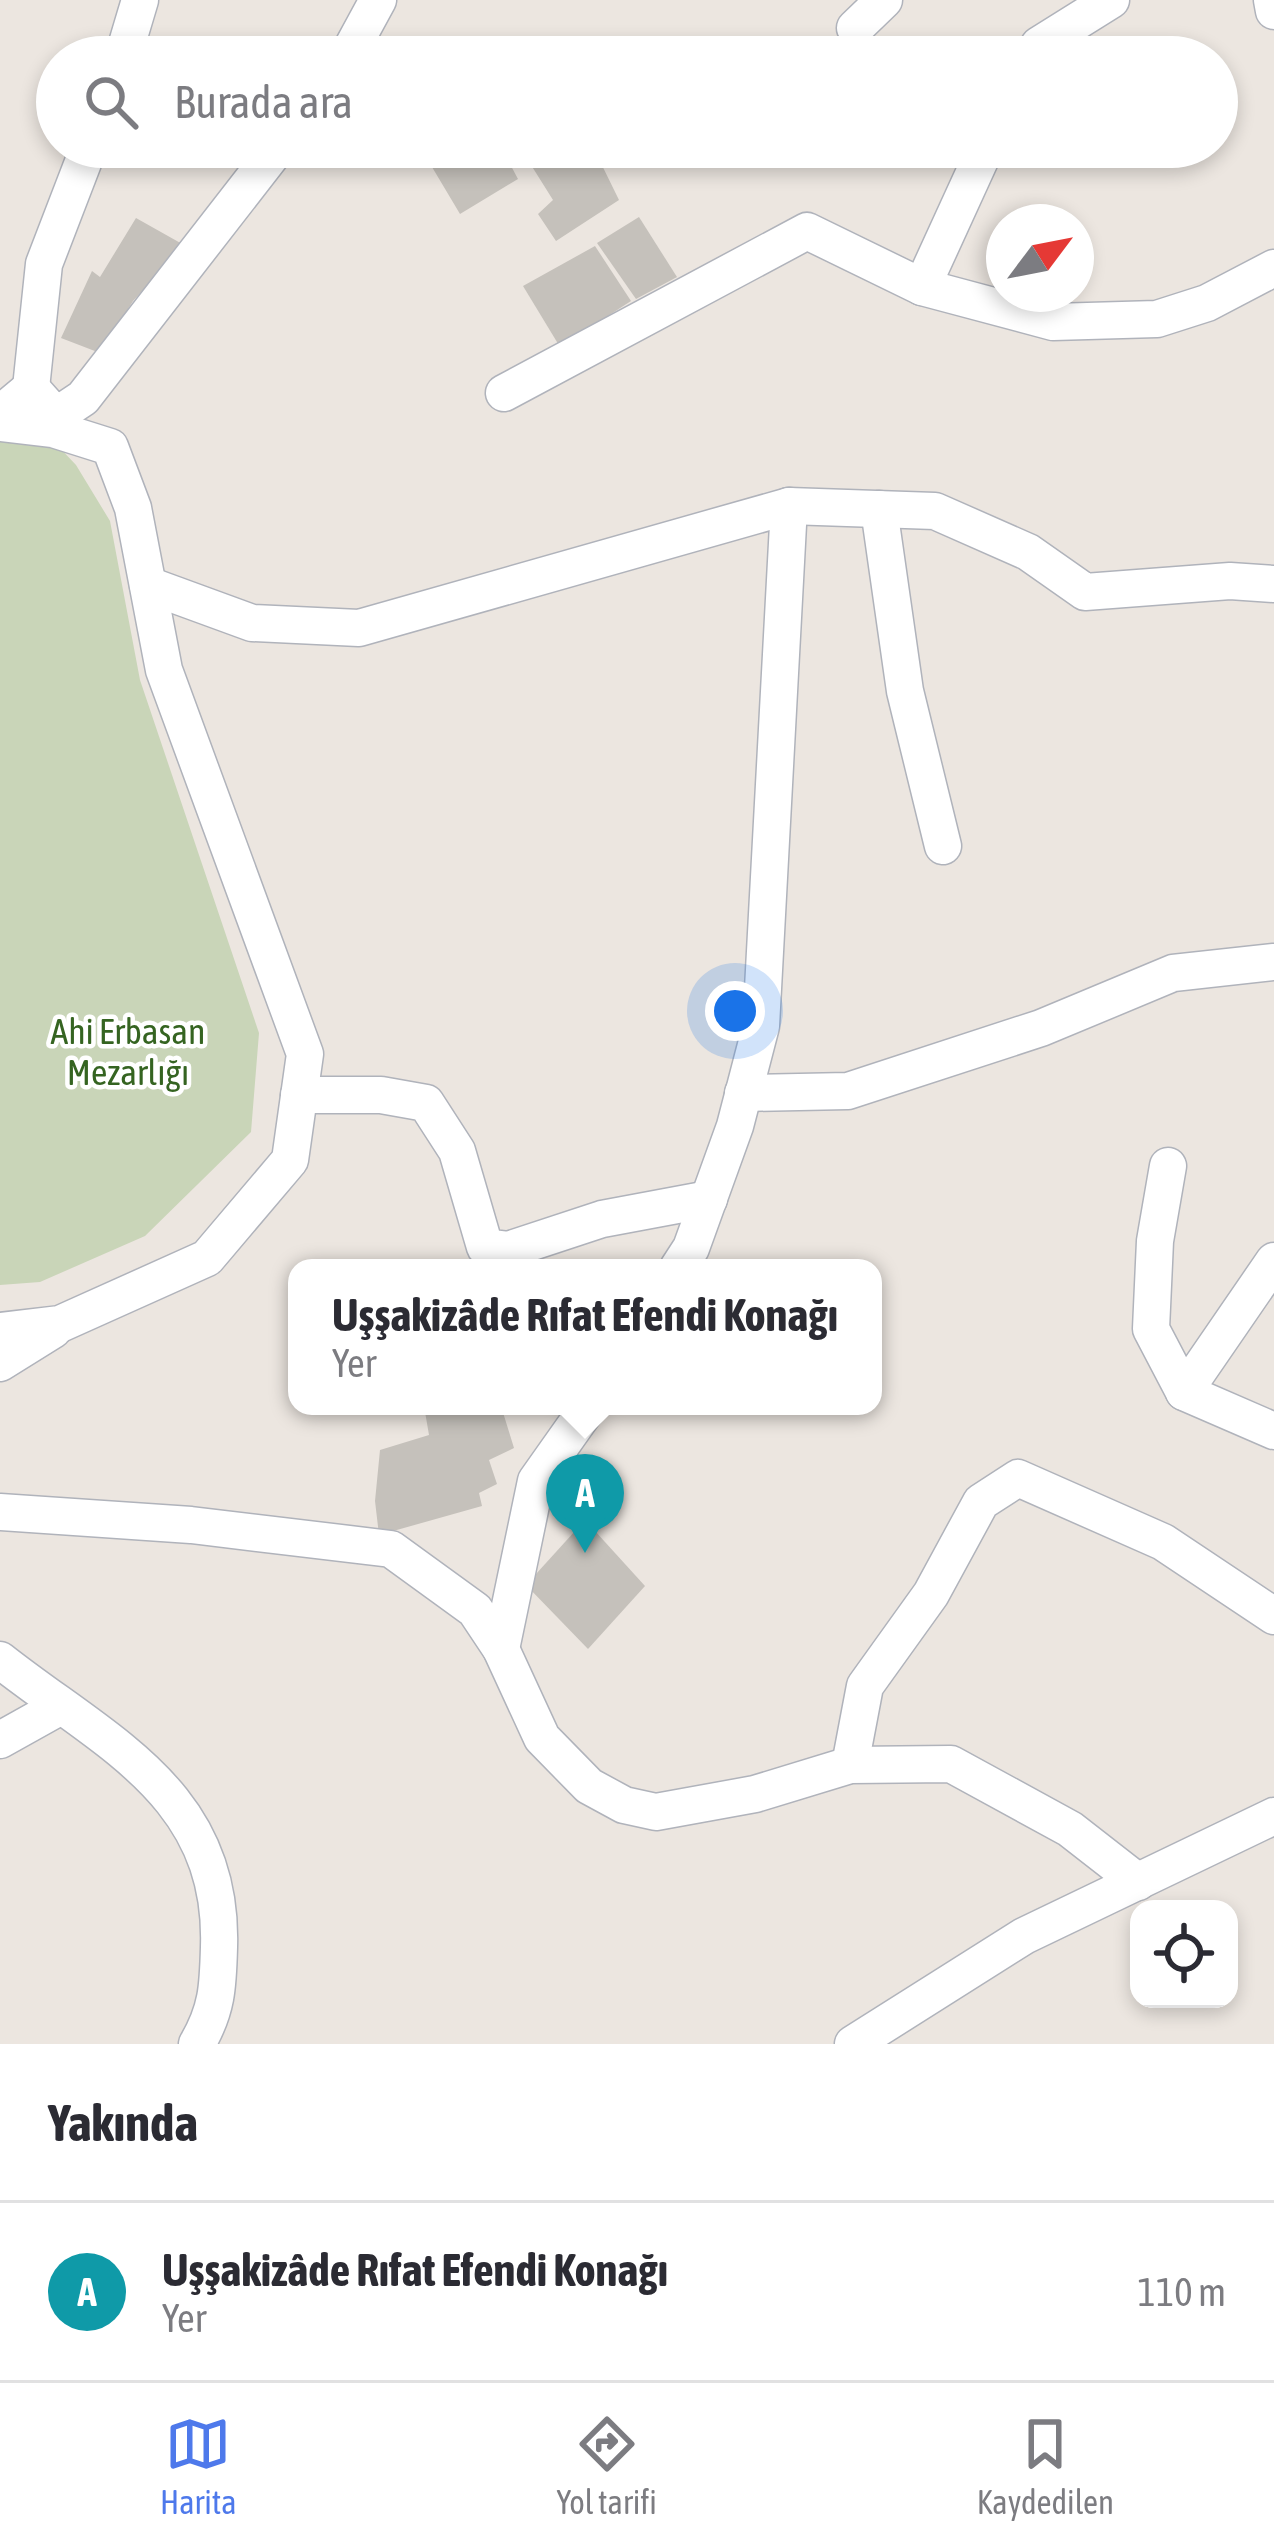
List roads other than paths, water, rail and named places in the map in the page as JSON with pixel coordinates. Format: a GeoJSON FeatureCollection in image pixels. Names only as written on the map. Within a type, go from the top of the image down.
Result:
{"type":"FeatureCollection","features":[{"type":"Feature","properties":{"kind":"street"},"geometry":{"type":"LineString","coordinates":[[129,36],[140,0]]}},
{"type":"Feature","properties":{"kind":"street"},"geometry":{"type":"LineString","coordinates":[[359,36],[379,0]]}},
{"type":"Feature","properties":{"kind":"street"},"geometry":{"type":"LineString","coordinates":[[854,28],[884,0]]}},
{"type":"Feature","properties":{"kind":"street"},"geometry":{"type":"LineString","coordinates":[[1053,36],[1111,0]]}},
{"type":"Feature","properties":{"kind":"street"},"geometry":{"type":"LineString","coordinates":[[1271,0],[1274,11]]}},
{"type":"Feature","properties":{"kind":"street"},"geometry":{"type":"LineString","coordinates":[[0,414],[31,388],[44,264],[81,168]]}},
{"type":"Feature","properties":{"kind":"street"},"geometry":{"type":"LineString","coordinates":[[31,388],[56,416],[83,398],[262,168]]}},
{"type":"Feature","properties":{"kind":"street"},"geometry":{"type":"LineString","coordinates":[[922,287],[976,168]]}},
{"type":"Feature","properties":{"kind":"street"},"geometry":{"type":"LineString","coordinates":[[504,393],[808,231],[922,287],[1053,322],[1157,319],[1207,303],[1274,268]]}},
{"type":"Feature","properties":{"kind":"street"},"geometry":{"type":"LineString","coordinates":[[0,423],[53,429],[110,447],[133,508],[164,670],[305,1054],[290,1160],[207,1258],[64,1322],[0,1363]]}},
{"type":"Feature","properties":{"kind":"street"},"geometry":{"type":"LineString","coordinates":[[148,585],[252,623],[359,628],[789,506],[935,511],[1028,552],[1085,592],[1230,581],[1274,584]]}},
{"type":"Feature","properties":{"kind":"street"},"geometry":{"type":"LineString","coordinates":[[682,1259],[709,1198],[761,1026],[789,506]]}},
{"type":"Feature","properties":{"kind":"street"},"geometry":{"type":"LineString","coordinates":[[879,509],[905,691],[943,846]]}},
{"type":"Feature","properties":{"kind":"street"},"geometry":{"type":"LineString","coordinates":[[743,1093],[848,1091],[1040,1028],[1173,973],[1274,962]]}},
{"type":"Feature","properties":{"kind":"street"},"geometry":{"type":"LineString","coordinates":[[299,1095],[381,1095],[426,1103],[457,1150],[485,1247],[508,1250],[602,1219],[709,1198]]}},
{"type":"Feature","properties":{"kind":"street"},"geometry":{"type":"LineString","coordinates":[[1168,1166],[1155,1241],[1151,1329],[1184,1392],[1274,1431]]}},
{"type":"Feature","properties":{"kind":"street"},"geometry":{"type":"LineString","coordinates":[[1184,1392],[1274,1261]]}},
{"type":"Feature","properties":{"kind":"street"},"geometry":{"type":"LineString","coordinates":[[0,1331],[64,1322]]}},
{"type":"Feature","properties":{"kind":"street"},"geometry":{"type":"LineString","coordinates":[[501,1649],[536,1481],[583,1415]]}},
{"type":"Feature","properties":{"kind":"street"},"geometry":{"type":"LineString","coordinates":[[850,1765],[865,1686],[931,1594],[981,1502],[1018,1478],[1163,1541],[1274,1616]]}},
{"type":"Feature","properties":{"kind":"street"},"geometry":{"type":"LineString","coordinates":[[0,1512],[191,1525],[391,1549],[475,1610],[501,1649],[542,1738],[589,1786],[624,1805],[656,1812],[755,1794],[850,1765],[952,1764],[1070,1829],[1138,1882]]}},
{"type":"Feature","properties":{"kind":"street"},"geometry":{"type":"LineString","coordinates":[[0,1660],[149,1772],[204,1843],[220,1919],[218,2009],[197,2044]]}},
{"type":"Feature","properties":{"kind":"street"},"geometry":{"type":"LineString","coordinates":[[0,1740],[61,1706]]}},
{"type":"Feature","properties":{"kind":"street"},"geometry":{"type":"LineString","coordinates":[[853,2044],[1024,1936],[1274,1816]]}},
{"type":"Feature","properties":{"kind":"place","name":"Uşşakizâde Rıfat Efendi Konağı"},"geometry":{"type":"Point","coordinates":[585,1553]}},
{"type":"Feature","properties":{"kind":"park label","name":"Ahi Erbasan Mezarlığı"},"geometry":{"type":"Point","coordinates":[128,1052]}}]}
